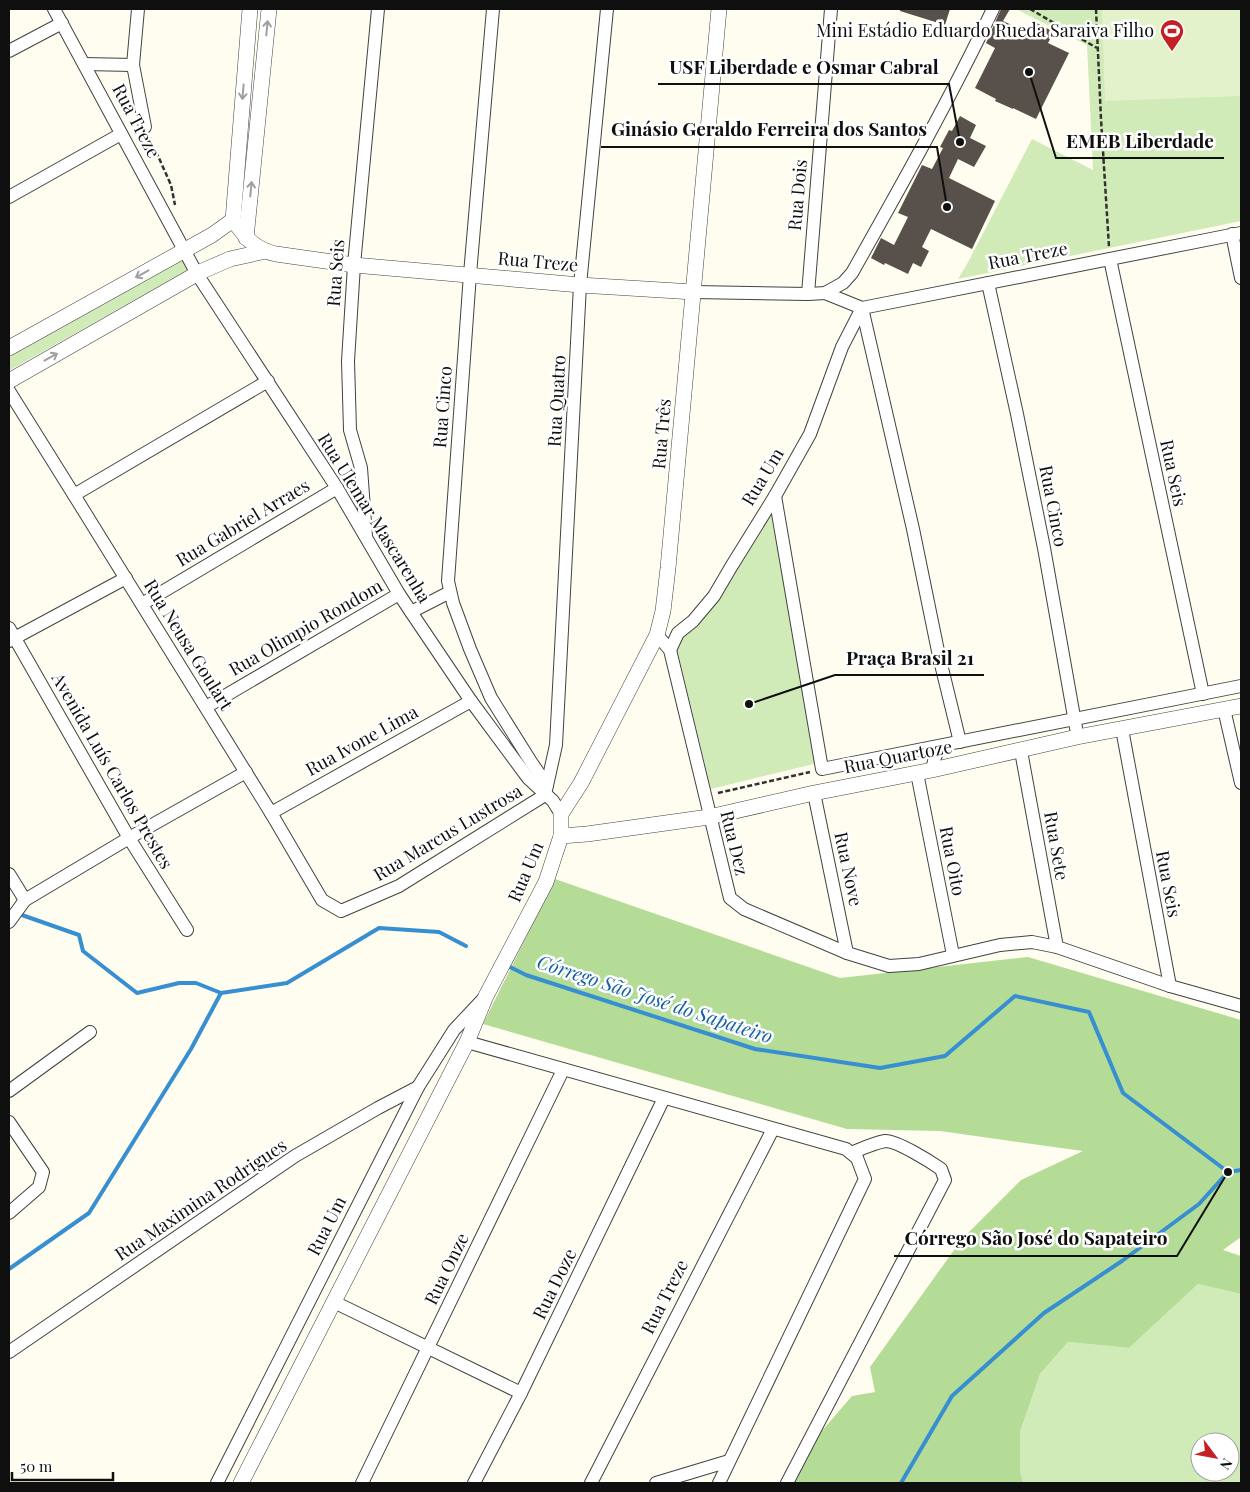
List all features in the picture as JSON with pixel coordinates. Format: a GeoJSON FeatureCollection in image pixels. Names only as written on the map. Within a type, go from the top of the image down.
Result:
{"type":"FeatureCollection","features":[{"type":"Feature","properties":{"kind":"street","name":"Rua Treze"},"geometry":{"type":"LineString","coordinates":[[54,9],[184,250]]}},
{"type":"Feature","properties":{"kind":"street"},"geometry":{"type":"LineString","coordinates":[[138,9],[133,65],[145,127]]}},
{"type":"Feature","properties":{"kind":"street"},"geometry":{"type":"LineString","coordinates":[[250,9],[233,220],[246,238],[266,251]]}},
{"type":"Feature","properties":{"kind":"street"},"geometry":{"type":"LineString","coordinates":[[199,273],[246,238],[269,9]]}},
{"type":"Feature","properties":{"kind":"street","name":"Rua Seis"},"geometry":{"type":"LineString","coordinates":[[366,539],[361,468],[350,430],[348,361],[354,265],[378,9]]}},
{"type":"Feature","properties":{"kind":"street","name":"Rua Cinco"},"geometry":{"type":"LineString","coordinates":[[493,9],[470,274],[448,581],[453,603],[491,698],[546,790]]}},
{"type":"Feature","properties":{"kind":"street","name":"Rua Quatro"},"geometry":{"type":"LineString","coordinates":[[546,790],[556,745],[580,285],[606,9]]}},
{"type":"Feature","properties":{"kind":"street","name":"Rua Três"},"geometry":{"type":"LineString","coordinates":[[561,814],[581,783],[657,635],[664,611],[719,9]]}},
{"type":"Feature","properties":{"kind":"street","name":"Rua Dois"},"geometry":{"type":"LineString","coordinates":[[808,294],[831,9]]}},
{"type":"Feature","properties":{"kind":"street"},"geometry":{"type":"LineString","coordinates":[[825,293],[843,283],[852,273],[904,181],[976,45],[992,9]]}},
{"type":"Feature","properties":{"kind":"street"},"geometry":{"type":"LineString","coordinates":[[9,51],[62,23]]}},
{"type":"Feature","properties":{"kind":"street"},"geometry":{"type":"LineString","coordinates":[[84,64],[133,65]]}},
{"type":"Feature","properties":{"kind":"street"},"geometry":{"type":"LineString","coordinates":[[9,197],[121,134]]}},
{"type":"Feature","properties":{"kind":"street"},"geometry":{"type":"LineString","coordinates":[[9,348],[212,235],[233,220]]}},
{"type":"Feature","properties":{"kind":"street","name":"Rua Treze"},"geometry":{"type":"LineString","coordinates":[[862,308],[1237,234]]}},
{"type":"Feature","properties":{"kind":"street"},"geometry":{"type":"LineString","coordinates":[[1237,234],[1241,278]]}},
{"type":"Feature","properties":{"kind":"street","name":"Rua Ulemar Mascarenha"},"geometry":{"type":"LineString","coordinates":[[184,250],[337,488],[411,612],[471,701],[528,778],[546,790]]}},
{"type":"Feature","properties":{"kind":"street","name":"Rua Treze"},"geometry":{"type":"LineString","coordinates":[[266,251],[354,265],[580,285],[694,292],[808,294]]}},
{"type":"Feature","properties":{"kind":"street"},"geometry":{"type":"LineString","coordinates":[[9,380],[199,273],[230,259],[266,251]]}},
{"type":"Feature","properties":{"kind":"street","name":"Rua Seis"},"geometry":{"type":"LineString","coordinates":[[1110,259],[1203,694]]}},
{"type":"Feature","properties":{"kind":"street","name":"Rua Cinco"},"geometry":{"type":"LineString","coordinates":[[988,283],[1044,548],[1077,738]]}},
{"type":"Feature","properties":{"kind":"street"},"geometry":{"type":"LineString","coordinates":[[808,294],[825,293],[862,308],[913,529],[939,656],[960,742]]}},
{"type":"Feature","properties":{"kind":"street","name":"Rua Um"},"geometry":{"type":"LineString","coordinates":[[670,650],[678,633],[693,621],[714,596],[810,434],[842,348],[862,308]]}},
{"type":"Feature","properties":{"kind":"street"},"geometry":{"type":"LineString","coordinates":[[74,495],[268,381]]}},
{"type":"Feature","properties":{"kind":"street","name":"Rua Neusa Goulart"},"geometry":{"type":"LineString","coordinates":[[9,391],[246,772],[322,900],[342,911]]}},
{"type":"Feature","properties":{"kind":"street","name":"Rua Gabriel Arraes"},"geometry":{"type":"LineString","coordinates":[[142,604],[337,488]]}},
{"type":"Feature","properties":{"kind":"street"},"geometry":{"type":"LineString","coordinates":[[775,496],[822,769]]}},
{"type":"Feature","properties":{"kind":"street"},"geometry":{"type":"LineString","coordinates":[[11,636],[126,578]]}},
{"type":"Feature","properties":{"kind":"street"},"geometry":{"type":"LineString","coordinates":[[411,612],[450,592]]}},
{"type":"Feature","properties":{"kind":"street","name":"Rua Olimpio Rondom"},"geometry":{"type":"LineString","coordinates":[[206,707],[399,594]]}},
{"type":"Feature","properties":{"kind":"street"},"geometry":{"type":"LineString","coordinates":[[657,635],[670,650]]}},
{"type":"Feature","properties":{"kind":"street","name":"Avenida Luís Carlos Prestes"},"geometry":{"type":"LineString","coordinates":[[11,636],[129,838],[187,930]]}},
{"type":"Feature","properties":{"kind":"street","name":"Rua Dez"},"geometry":{"type":"LineString","coordinates":[[670,650],[730,898],[744,909],[847,953]]}},
{"type":"Feature","properties":{"kind":"street","name":"Rua Quartoze"},"geometry":{"type":"LineString","coordinates":[[822,769],[1241,686]]}},
{"type":"Feature","properties":{"kind":"street","name":"Rua Ivone Lima"},"geometry":{"type":"LineString","coordinates":[[271,813],[471,701]]}},
{"type":"Feature","properties":{"kind":"street","name":"Rua Quartoze"},"geometry":{"type":"LineString","coordinates":[[561,836],[709,817],[1077,738],[1241,706]]}},
{"type":"Feature","properties":{"kind":"street"},"geometry":{"type":"LineString","coordinates":[[1224,709],[1241,783]]}},
{"type":"Feature","properties":{"kind":"street","name":"Rua Seis"},"geometry":{"type":"LineString","coordinates":[[1122,729],[1170,986]]}},
{"type":"Feature","properties":{"kind":"street"},"geometry":{"type":"LineString","coordinates":[[991,736],[996,756]]}},
{"type":"Feature","properties":{"kind":"street"},"geometry":{"type":"LineString","coordinates":[[925,772],[941,746]]}},
{"type":"Feature","properties":{"kind":"street","name":"Rua Sete"},"geometry":{"type":"LineString","coordinates":[[1021,751],[1057,947]]}},
{"type":"Feature","properties":{"kind":"street"},"geometry":{"type":"LineString","coordinates":[[9,922],[25,900],[129,838],[246,772]]}},
{"type":"Feature","properties":{"kind":"street","name":"Rua Oito"},"geometry":{"type":"LineString","coordinates":[[925,772],[953,955]]}},
{"type":"Feature","properties":{"kind":"street"},"geometry":{"type":"LineString","coordinates":[[546,790],[561,814]]}},
{"type":"Feature","properties":{"kind":"street","name":"Rua Marcus Lustrosa"},"geometry":{"type":"LineString","coordinates":[[342,911],[399,886],[546,790]]}},
{"type":"Feature","properties":{"kind":"street","name":"Rua Nove"},"geometry":{"type":"LineString","coordinates":[[814,793],[847,953]]}},
{"type":"Feature","properties":{"kind":"street","name":"Rua Um"},"geometry":{"type":"LineString","coordinates":[[241,1483],[467,1042],[486,996],[546,882],[561,836],[561,814]]}},
{"type":"Feature","properties":{"kind":"street"},"geometry":{"type":"LineString","coordinates":[[9,874],[25,900]]}},
{"type":"Feature","properties":{"kind":"street"},"geometry":{"type":"LineString","coordinates":[[847,953],[888,966],[919,964],[1000,945],[1032,942],[1057,947],[1170,986],[1241,1006]]}},
{"type":"Feature","properties":{"kind":"street","name":"Rua Um"},"geometry":{"type":"LineString","coordinates":[[217,1483],[418,1087],[454,1030],[486,996]]}},
{"type":"Feature","properties":{"kind":"street"},"geometry":{"type":"LineString","coordinates":[[9,1091],[90,1032]]}},
{"type":"Feature","properties":{"kind":"street"},"geometry":{"type":"LineString","coordinates":[[467,1042],[846,1150],[857,1158],[865,1179],[719,1483]]}},
{"type":"Feature","properties":{"kind":"street","name":"Rua Onze"},"geometry":{"type":"LineString","coordinates":[[362,1483],[563,1070]]}},
{"type":"Feature","properties":{"kind":"street","name":"Rua Maximina Rodrigues"},"geometry":{"type":"LineString","coordinates":[[9,1352],[295,1156],[418,1087]]}},
{"type":"Feature","properties":{"kind":"street","name":"Rua Doze"},"geometry":{"type":"LineString","coordinates":[[474,1483],[521,1393],[664,1098]]}},
{"type":"Feature","properties":{"kind":"street"},"geometry":{"type":"LineString","coordinates":[[9,1122],[43,1172],[39,1187],[9,1212]]}},
{"type":"Feature","properties":{"kind":"street","name":"Rua Treze"},"geometry":{"type":"LineString","coordinates":[[591,1483],[773,1129]]}},
{"type":"Feature","properties":{"kind":"street"},"geometry":{"type":"LineString","coordinates":[[787,1483],[945,1180],[941,1168],[890,1141],[883,1141],[851,1153]]}},
{"type":"Feature","properties":{"kind":"street"},"geometry":{"type":"LineString","coordinates":[[334,1302],[521,1393]]}},
{"type":"Feature","properties":{"kind":"street"},"geometry":{"type":"LineString","coordinates":[[656,1483],[729,1461]]}},
{"type":"Feature","properties":{"kind":"path"},"geometry":{"type":"LineString","coordinates":[[1030,9],[1098,48]]}},
{"type":"Feature","properties":{"kind":"path"},"geometry":{"type":"LineString","coordinates":[[1096,9],[1110,259]]}},
{"type":"Feature","properties":{"kind":"path"},"geometry":{"type":"LineString","coordinates":[[145,127],[171,185],[177,213]]}},
{"type":"Feature","properties":{"kind":"path"},"geometry":{"type":"LineString","coordinates":[[704,796],[822,769]]}},
{"type":"Feature","properties":{"kind":"green space"},"geometry":{"type":"Polygon","coordinates":[[[1016,9],[1241,9],[1241,221],[958,279],[1032,139],[1093,170],[1087,45],[1016,9]]]}},
{"type":"Feature","properties":{"kind":"green space","name":"Mini Estádio Eduardo Rueda Saraiva Filho"},"geometry":{"type":"Polygon","coordinates":[[[1102,9],[1241,9],[1241,96],[1105,101],[1102,9]]]}},
{"type":"Feature","properties":{"kind":"green space"},"geometry":{"type":"Polygon","coordinates":[[[180,255],[188,270],[10,370],[9,352],[180,255]]]}},
{"type":"Feature","properties":{"kind":"green space"},"geometry":{"type":"Polygon","coordinates":[[[770,508],[818,763],[711,789],[676,645],[710,610],[770,508]]]}},
{"type":"Feature","properties":{"kind":"green space"},"geometry":{"type":"Polygon","coordinates":[[[555,879],[840,978],[1028,957],[1241,1020],[1241,1237],[1223,1250],[1241,1256],[1241,1294],[1198,1284],[1129,1348],[1068,1342],[1040,1374],[1020,1432],[1020,1471],[1023,1483],[795,1483],[795,1462],[852,1396],[875,1392],[870,1367],[962,1239],[1021,1180],[1083,1151],[940,1131],[847,1129],[483,1024],[555,879]]]}},
{"type":"Feature","properties":{"kind":"green space"},"geometry":{"type":"Polygon","coordinates":[[[1198,1284],[1241,1294],[1241,1483],[1023,1483],[1020,1471],[1020,1432],[1040,1374],[1068,1342],[1129,1348],[1198,1284]]]}},
{"type":"Feature","properties":{"kind":"building"},"geometry":{"type":"Polygon","coordinates":[[[900,9],[950,9],[945,25],[900,11],[900,9]]]}},
{"type":"Feature","properties":{"kind":"building"},"geometry":{"type":"Polygon","coordinates":[[[1001,9],[1010,9],[1003,21],[1029,33],[1035,22],[1054,32],[1048,43],[1069,53],[1036,119],[995,101],[996,99],[975,88],[995,48],[986,43],[1001,9]]]}},
{"type":"Feature","properties":{"kind":"building"},"geometry":{"type":"Polygon","coordinates":[[[960,116],[976,125],[970,138],[986,146],[974,167],[958,159],[949,178],[995,201],[972,249],[931,229],[922,247],[929,251],[921,267],[913,263],[908,274],[871,258],[881,238],[894,245],[908,217],[898,213],[922,165],[932,169],[943,148],[940,147],[949,130],[952,131],[960,116]]]}},
{"type":"Feature","properties":{"kind":"waterway"},"geometry":{"type":"LineString","coordinates":[[19,914],[79,935],[83,951],[137,993],[179,983],[196,983],[221,993]]}},
{"type":"Feature","properties":{"kind":"waterway","name":"Córrego São José do Sapateiro"},"geometry":{"type":"LineString","coordinates":[[221,993],[287,983],[379,928],[439,932],[466,946]]}},
{"type":"Feature","properties":{"kind":"waterway","name":"Córrego São José do Sapateiro"},"geometry":{"type":"LineString","coordinates":[[508,966],[526,975],[755,1049],[880,1068],[945,1056],[1015,996],[1089,1012],[1123,1093],[1228,1172]]}},
{"type":"Feature","properties":{"kind":"waterway","name":"Córrego São José do Sapateiro"},"geometry":{"type":"LineString","coordinates":[[9,1269],[89,1213],[191,1049],[221,993]]}},
{"type":"Feature","properties":{"kind":"waterway","name":"Córrego São José do Sapateiro"},"geometry":{"type":"LineString","coordinates":[[901,1483],[952,1396],[1044,1313],[1122,1261],[1199,1204],[1228,1172],[1241,1170]]}},
{"type":"Feature","properties":{"kind":"place","name":"Mini Estádio Eduardo Rueda Saraiva Filho"},"geometry":{"type":"Point","coordinates":[1172,52]}},
{"type":"Feature","properties":{"kind":"place","name":"EMEB Liberdade"},"geometry":{"type":"Point","coordinates":[1029,72]}},
{"type":"Feature","properties":{"kind":"place","name":"USF Liberdade e Osmar Cabral"},"geometry":{"type":"Point","coordinates":[960,142]}},
{"type":"Feature","properties":{"kind":"place","name":"Ginásio Geraldo Ferreira dos Santos"},"geometry":{"type":"Point","coordinates":[947,207]}},
{"type":"Feature","properties":{"kind":"place","name":"Praça Brasil 21"},"geometry":{"type":"Point","coordinates":[749,704]}},
{"type":"Feature","properties":{"kind":"place","name":"Córrego São José do Sapateiro"},"geometry":{"type":"Point","coordinates":[1228,1172]}}]}
